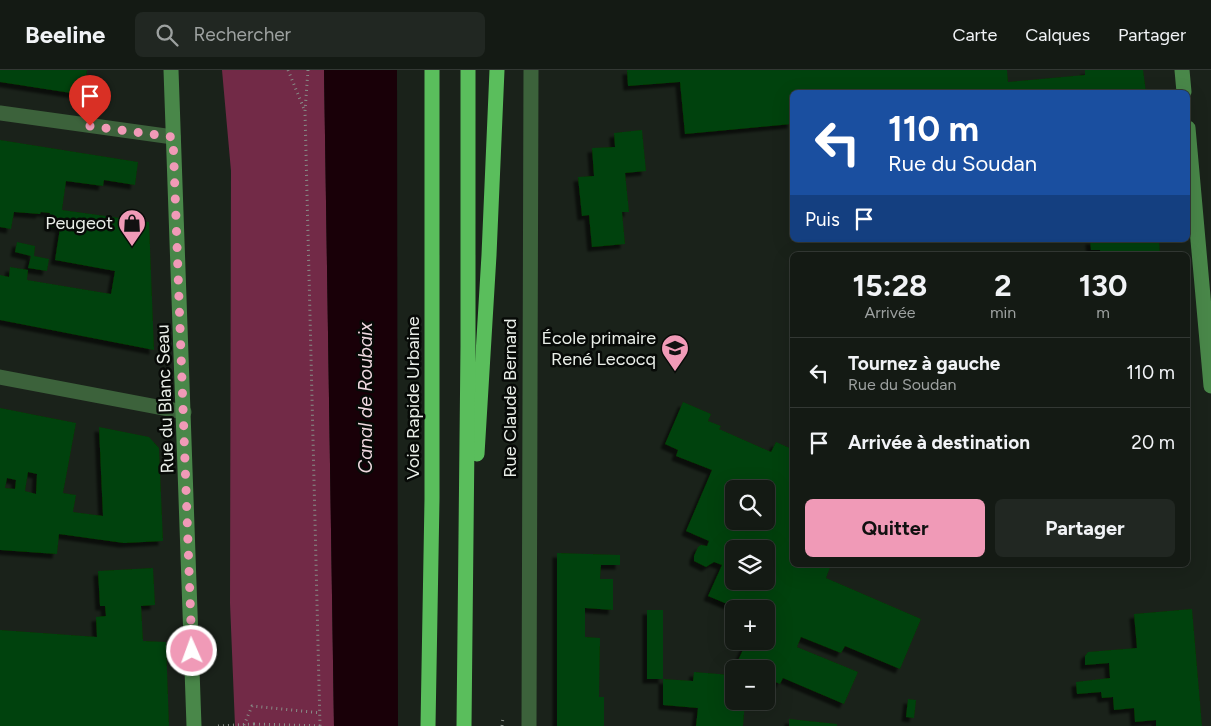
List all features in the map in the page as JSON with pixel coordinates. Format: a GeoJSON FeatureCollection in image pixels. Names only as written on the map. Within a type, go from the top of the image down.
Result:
{"type":"FeatureCollection","features":[{"type":"Feature","properties":{"kind":"highway","name":"Voie Rapide Urbaine"},"geometry":{"type":"LineString","coordinates":[[428,726],[432,499],[432,70]]}},
{"type":"Feature","properties":{"kind":"highway"},"geometry":{"type":"LineString","coordinates":[[464,726],[468,70]]}},
{"type":"Feature","properties":{"kind":"highway"},"geometry":{"type":"LineString","coordinates":[[465,625],[489,255],[497,70]]}},
{"type":"Feature","properties":{"kind":"street","name":"Rue du Blanc Seau"},"geometry":{"type":"LineString","coordinates":[[171,70],[194,726]]}},
{"type":"Feature","properties":{"kind":"street","name":"Rue Claude Bernard"},"geometry":{"type":"LineString","coordinates":[[529,726],[532,70]]}},
{"type":"Feature","properties":{"kind":"street"},"geometry":{"type":"LineString","coordinates":[[1182,70],[1184,90]]}},
{"type":"Feature","properties":{"kind":"street"},"geometry":{"type":"LineString","coordinates":[[0,113],[173,137]]}},
{"type":"Feature","properties":{"kind":"street"},"geometry":{"type":"LineString","coordinates":[[1190,150],[1211,386]]}},
{"type":"Feature","properties":{"kind":"street"},"geometry":{"type":"LineString","coordinates":[[0,377],[184,412]]}},
{"type":"Feature","properties":{"kind":"path"},"geometry":{"type":"LineString","coordinates":[[288,70],[305,111]]}},
{"type":"Feature","properties":{"kind":"path"},"geometry":{"type":"LineString","coordinates":[[212,726],[254,724],[322,726],[310,382],[305,111],[308,70]]}},
{"type":"Feature","properties":{"kind":"path"},"geometry":{"type":"LineString","coordinates":[[244,725],[252,706],[321,713]]}},
{"type":"Feature","properties":{"kind":"shaded area"},"geometry":{"type":"Polygon","coordinates":[[[222,70],[324,70],[334,726],[235,726],[230,603],[231,171],[222,70]]]}},
{"type":"Feature","properties":{"kind":"water","name":"Canal de Roubaix"},"geometry":{"type":"Polygon","coordinates":[[[324,70],[397,70],[398,726],[334,726],[324,70]]]}},
{"type":"Feature","properties":{"kind":"building"},"geometry":{"type":"Polygon","coordinates":[[[0,70],[87,70],[84,95],[0,82],[0,70]]]}},
{"type":"Feature","properties":{"kind":"building"},"geometry":{"type":"Polygon","coordinates":[[[627,70],[1007,70],[1008,82],[1085,75],[1085,70],[1143,70],[1146,90],[790,90],[790,124],[685,134],[680,82],[628,86],[627,70]]]}},
{"type":"Feature","properties":{"kind":"building"},"geometry":{"type":"Polygon","coordinates":[[[642,130],[646,171],[625,173],[629,212],[622,212],[625,244],[592,247],[589,215],[582,216],[578,177],[594,176],[592,148],[615,147],[614,133],[642,130]]]}},
{"type":"Feature","properties":{"kind":"building"},"geometry":{"type":"Polygon","coordinates":[[[0,140],[138,162],[135,185],[104,180],[103,186],[66,181],[62,210],[149,222],[154,350],[0,320],[0,275],[9,277],[10,267],[28,270],[27,280],[111,294],[115,271],[55,260],[60,228],[48,226],[50,213],[14,212],[11,229],[0,227],[0,140]]]}},
{"type":"Feature","properties":{"kind":"building"},"geometry":{"type":"Polygon","coordinates":[[[17,242],[35,246],[34,256],[49,259],[47,271],[28,268],[31,256],[15,252],[17,242]]]}},
{"type":"Feature","properties":{"kind":"building"},"geometry":{"type":"Polygon","coordinates":[[[1090,242],[1159,242],[1160,252],[1100,252],[1100,250],[1091,250],[1090,242]]]}},
{"type":"Feature","properties":{"kind":"building"},"geometry":{"type":"Polygon","coordinates":[[[683,402],[711,414],[708,421],[721,426],[719,429],[771,452],[776,442],[790,448],[790,567],[830,567],[826,578],[921,619],[900,669],[845,646],[841,653],[801,637],[797,647],[858,672],[844,704],[783,678],[780,684],[775,682],[775,660],[738,660],[743,650],[775,650],[775,600],[725,600],[725,603],[708,596],[722,565],[714,562],[706,567],[694,561],[698,547],[701,545],[707,546],[709,541],[686,531],[712,470],[676,456],[678,450],[665,444],[683,402]]]}},
{"type":"Feature","properties":{"kind":"building"},"geometry":{"type":"Polygon","coordinates":[[[0,408],[76,423],[63,493],[76,495],[73,512],[103,516],[99,427],[149,437],[159,448],[163,541],[124,543],[59,534],[57,554],[0,550],[0,408]],[[28,472],[25,491],[36,494],[37,474],[28,472]],[[7,478],[5,488],[15,489],[16,480],[7,478]]]}},
{"type":"Feature","properties":{"kind":"building"},"geometry":{"type":"Polygon","coordinates":[[[557,553],[620,555],[620,565],[601,565],[600,579],[613,579],[613,610],[585,608],[585,637],[600,638],[599,697],[604,697],[604,726],[557,726],[557,553]]]}},
{"type":"Feature","properties":{"kind":"building"},"geometry":{"type":"Polygon","coordinates":[[[153,568],[155,605],[141,606],[143,641],[166,642],[169,726],[0,726],[0,630],[97,637],[96,617],[106,616],[105,606],[100,606],[98,571],[153,568]]]}},
{"type":"Feature","properties":{"kind":"building"},"geometry":{"type":"Polygon","coordinates":[[[1192,609],[1202,726],[1156,726],[1156,720],[1135,722],[1134,708],[1114,710],[1113,697],[1102,698],[1101,692],[1077,694],[1076,682],[1110,678],[1109,663],[1085,665],[1085,656],[1088,652],[1137,648],[1134,614],[1192,609]]]}},
{"type":"Feature","properties":{"kind":"building"},"geometry":{"type":"Polygon","coordinates":[[[647,610],[663,610],[663,679],[647,679],[647,610]]]}},
{"type":"Feature","properties":{"kind":"building"},"geometry":{"type":"Polygon","coordinates":[[[694,672],[725,675],[725,710],[744,710],[743,726],[696,726],[698,708],[663,705],[663,679],[693,681],[694,672]]]}},
{"type":"Feature","properties":{"kind":"building"},"geometry":{"type":"Polygon","coordinates":[[[908,699],[916,700],[914,718],[906,717],[908,699]]]}},
{"type":"Feature","properties":{"kind":"building"},"geometry":{"type":"Polygon","coordinates":[[[789,719],[837,724],[837,726],[789,726],[789,719]]]}},
{"type":"Feature","properties":{"kind":"place","name":"Peugeot"},"geometry":{"type":"Point","coordinates":[132,247]}},
{"type":"Feature","properties":{"kind":"place","name":"École primaire René Lecocq"},"geometry":{"type":"Point","coordinates":[675,372]}},
{"type":"Feature","properties":{"kind":"route"},"geometry":{"type":"LineString","coordinates":[[90,126],[173,137],[192,651]]}}]}
